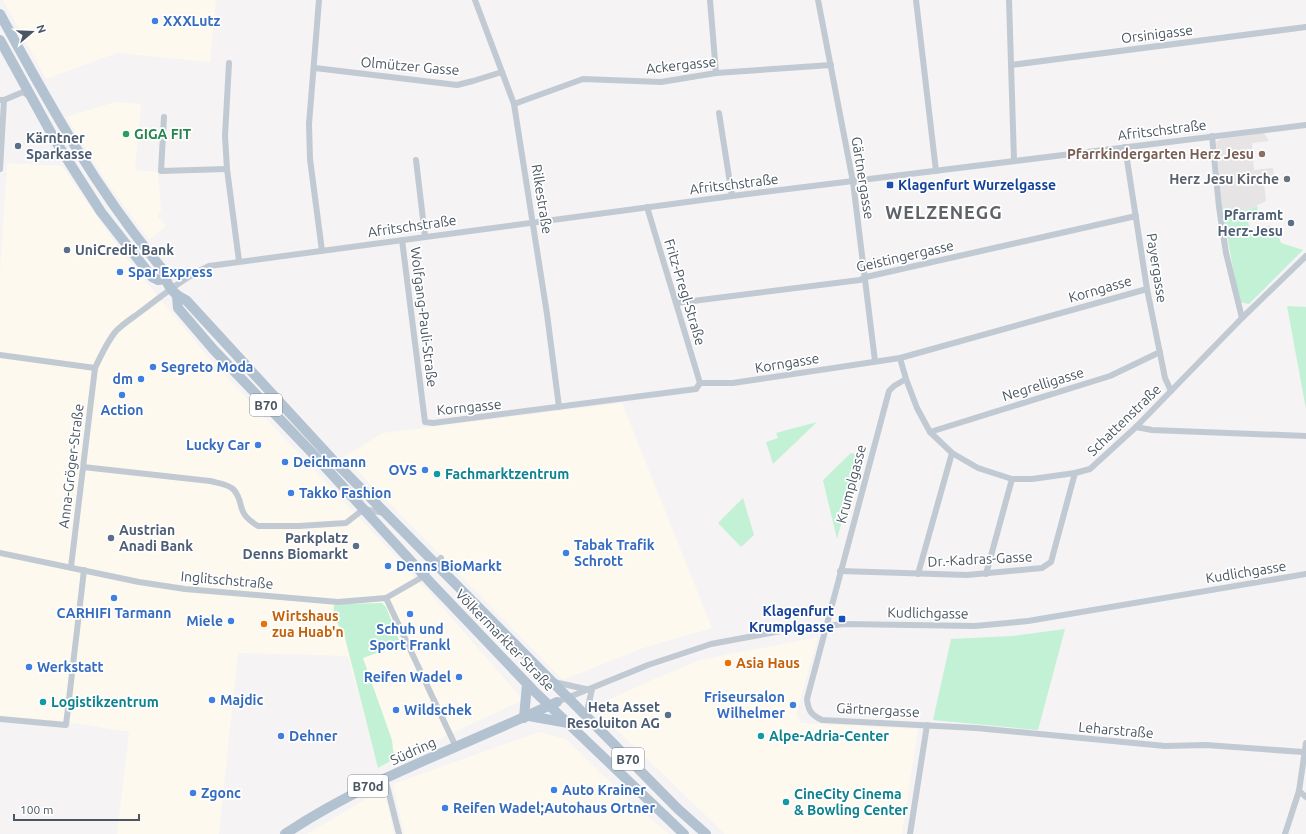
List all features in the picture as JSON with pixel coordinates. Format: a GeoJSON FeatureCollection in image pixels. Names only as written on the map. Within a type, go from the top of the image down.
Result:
{"type":"FeatureCollection","features":[{"type":"Feature","properties":{"kind":"main road","name":"Völkermarkter Straße"},"geometry":{"type":"LineString","coordinates":[[0,14],[68,136],[122,218],[164,271],[165,279],[174,292],[189,303],[332,460],[551,682],[678,809],[706,834]]}},
{"type":"Feature","properties":{"kind":"main road"},"geometry":{"type":"LineString","coordinates":[[0,40],[55,140],[101,212],[152,277],[158,280],[165,279]]}},
{"type":"Feature","properties":{"kind":"main road"},"geometry":{"type":"LineString","coordinates":[[86,189],[97,182]]}},
{"type":"Feature","properties":{"kind":"main road","name":"Völkermarkter Straße"},"geometry":{"type":"LineString","coordinates":[[174,292],[178,308],[208,344],[364,509],[415,566],[527,684],[684,834]]}},
{"type":"Feature","properties":{"kind":"main road"},"geometry":{"type":"LineString","coordinates":[[430,558],[423,575],[431,583]]}},
{"type":"Feature","properties":{"kind":"main road"},"geometry":{"type":"LineString","coordinates":[[551,682],[568,723]]}},
{"type":"Feature","properties":{"kind":"main road"},"geometry":{"type":"LineString","coordinates":[[527,684],[526,717],[568,723]]}},
{"type":"Feature","properties":{"kind":"main road","name":"Südring"},"geometry":{"type":"LineString","coordinates":[[285,834],[342,799],[385,778],[558,702]]}},
{"type":"Feature","properties":{"kind":"street"},"geometry":{"type":"LineString","coordinates":[[319,0],[315,68],[309,124],[310,159],[322,251]]}},
{"type":"Feature","properties":{"kind":"street","name":"Rilkestraße"},"geometry":{"type":"LineString","coordinates":[[475,0],[514,104],[533,222],[559,407]]}},
{"type":"Feature","properties":{"kind":"street"},"geometry":{"type":"LineString","coordinates":[[710,0],[716,73]]}},
{"type":"Feature","properties":{"kind":"street","name":"Gärtnergasse"},"geometry":{"type":"LineString","coordinates":[[818,0],[853,182],[876,362]]}},
{"type":"Feature","properties":{"kind":"street"},"geometry":{"type":"LineString","coordinates":[[916,0],[936,170]]}},
{"type":"Feature","properties":{"kind":"street"},"geometry":{"type":"LineString","coordinates":[[1009,0],[1014,160]]}},
{"type":"Feature","properties":{"kind":"street","name":"Orsinigasse"},"geometry":{"type":"LineString","coordinates":[[1011,65],[1306,27]]}},
{"type":"Feature","properties":{"kind":"street"},"geometry":{"type":"LineString","coordinates":[[229,63],[225,116],[227,169],[239,261]]}},
{"type":"Feature","properties":{"kind":"street","name":"Ackergasse"},"geometry":{"type":"LineString","coordinates":[[514,104],[583,79],[661,82],[716,73],[831,65]]}},
{"type":"Feature","properties":{"kind":"street","name":"Olmützer Gasse"},"geometry":{"type":"LineString","coordinates":[[315,68],[457,85],[502,72]]}},
{"type":"Feature","properties":{"kind":"street"},"geometry":{"type":"LineString","coordinates":[[0,169],[2,100],[23,92],[31,97]]}},
{"type":"Feature","properties":{"kind":"street"},"geometry":{"type":"LineString","coordinates":[[719,113],[732,196]]}},
{"type":"Feature","properties":{"kind":"street"},"geometry":{"type":"LineString","coordinates":[[164,117],[161,171],[227,169]]}},
{"type":"Feature","properties":{"kind":"street","name":"Afritschstraße"},"geometry":{"type":"LineString","coordinates":[[174,292],[195,272],[209,266],[239,261],[1014,160],[1306,125]]}},
{"type":"Feature","properties":{"kind":"street"},"geometry":{"type":"LineString","coordinates":[[1212,136],[1219,207],[1226,253],[1242,318]]}},
{"type":"Feature","properties":{"kind":"street","name":"Payergasse"},"geometry":{"type":"LineString","coordinates":[[1125,147],[1147,288],[1165,378],[1172,391]]}},
{"type":"Feature","properties":{"kind":"street"},"geometry":{"type":"LineString","coordinates":[[416,160],[425,236]]}},
{"type":"Feature","properties":{"kind":"street","name":"Fritz-Pregl-Straße"},"geometry":{"type":"LineString","coordinates":[[647,207],[700,383]]}},
{"type":"Feature","properties":{"kind":"street","name":"Geistingergasse"},"geometry":{"type":"LineString","coordinates":[[677,304],[860,280],[866,277],[1136,216]]}},
{"type":"Feature","properties":{"kind":"street","name":"Wolfgang-Pauli-Straße"},"geometry":{"type":"LineString","coordinates":[[402,240],[425,422]]}},
{"type":"Feature","properties":{"kind":"street","name":"Schattenstraße"},"geometry":{"type":"LineString","coordinates":[[906,379],[917,408],[930,432],[952,453],[984,470],[1012,479],[1032,479],[1075,473],[1090,469],[1136,427],[1242,318],[1306,256]]}},
{"type":"Feature","properties":{"kind":"street","name":"Korngasse"},"geometry":{"type":"LineString","coordinates":[[425,422],[433,423],[487,417],[696,389],[700,383],[733,383],[900,358],[1147,288]]}},
{"type":"Feature","properties":{"kind":"street","name":"Anna-Gröger-Straße"},"geometry":{"type":"LineString","coordinates":[[71,567],[95,368],[102,353],[117,330],[174,292]]}},
{"type":"Feature","properties":{"kind":"street","name":"Negrelligasse"},"geometry":{"type":"LineString","coordinates":[[930,432],[1110,376],[1160,352]]}},
{"type":"Feature","properties":{"kind":"street"},"geometry":{"type":"LineString","coordinates":[[0,355],[95,368]]}},
{"type":"Feature","properties":{"kind":"street"},"geometry":{"type":"LineString","coordinates":[[900,358],[906,379]]}},
{"type":"Feature","properties":{"kind":"street","name":"Krumplgasse"},"geometry":{"type":"LineString","coordinates":[[827,626],[840,571],[889,391],[894,386],[906,379]]}},
{"type":"Feature","properties":{"kind":"street"},"geometry":{"type":"LineString","coordinates":[[1136,427],[1152,430],[1306,436]]}},
{"type":"Feature","properties":{"kind":"street"},"geometry":{"type":"LineString","coordinates":[[918,574],[952,453]]}},
{"type":"Feature","properties":{"kind":"street"},"geometry":{"type":"LineString","coordinates":[[83,467],[210,481],[230,486],[234,490],[242,512],[249,520],[258,526],[299,526],[346,523],[364,509],[386,514]]}},
{"type":"Feature","properties":{"kind":"street","name":"Dr.-Kadras-Gasse"},"geometry":{"type":"LineString","coordinates":[[840,571],[918,574],[986,574],[1042,568],[1051,562],[1075,473]]}},
{"type":"Feature","properties":{"kind":"street"},"geometry":{"type":"LineString","coordinates":[[986,574],[1012,479]]}},
{"type":"Feature","properties":{"kind":"street","name":"Inglitschstraße"},"geometry":{"type":"LineString","coordinates":[[0,553],[139,582],[209,592],[338,602],[386,598],[423,575],[441,558]]}},
{"type":"Feature","properties":{"kind":"street"},"geometry":{"type":"LineString","coordinates":[[430,558],[441,558],[443,572]]}},
{"type":"Feature","properties":{"kind":"street"},"geometry":{"type":"LineString","coordinates":[[415,566],[423,575]]}},
{"type":"Feature","properties":{"kind":"street"},"geometry":{"type":"LineString","coordinates":[[0,719],[66,725],[84,570]]}},
{"type":"Feature","properties":{"kind":"street","name":"Kudlichgasse"},"geometry":{"type":"LineString","coordinates":[[558,702],[591,690],[648,665],[711,644],[786,630],[827,626],[882,624],[975,626],[1028,622],[1306,574]]}},
{"type":"Feature","properties":{"kind":"street"},"geometry":{"type":"LineString","coordinates":[[386,598],[456,747]]}},
{"type":"Feature","properties":{"kind":"street","name":"Gärtnergasse"},"geometry":{"type":"LineString","coordinates":[[827,626],[806,699],[808,710],[814,716],[822,720],[927,725],[910,834]]}},
{"type":"Feature","properties":{"kind":"street"},"geometry":{"type":"LineString","coordinates":[[551,682],[591,690],[586,716]]}},
{"type":"Feature","properties":{"kind":"street","name":"Leharstraße"},"geometry":{"type":"LineString","coordinates":[[927,725],[1164,746],[1206,745],[1304,752]]}},
{"type":"Feature","properties":{"kind":"street"},"geometry":{"type":"LineString","coordinates":[[1285,834],[1299,791],[1306,743]]}},
{"type":"Feature","properties":{"kind":"street"},"geometry":{"type":"LineString","coordinates":[[385,778],[399,834]]}},
{"type":"Feature","properties":{"kind":"street"},"geometry":{"type":"LineString","coordinates":[[1299,791],[1306,797]]}},
{"type":"Feature","properties":{"kind":"shaded area"},"geometry":{"type":"Polygon","coordinates":[[[3,0],[216,0],[210,62],[117,53],[46,79],[3,0]]]}},
{"type":"Feature","properties":{"kind":"shaded area"},"geometry":{"type":"Polygon","coordinates":[[[115,102],[141,104],[135,170],[158,172],[161,211],[157,215],[166,226],[149,240],[105,180],[66,117],[115,102]]]}},
{"type":"Feature","properties":{"kind":"shaded area"},"geometry":{"type":"Polygon","coordinates":[[[1264,133],[1269,141],[1252,143],[1254,170],[1273,168],[1275,183],[1264,184],[1266,201],[1247,210],[1222,207],[1216,142],[1221,139],[1264,133]]]}},
{"type":"Feature","properties":{"kind":"shaded area"},"geometry":{"type":"Polygon","coordinates":[[[7,163],[62,166],[123,254],[209,358],[428,591],[523,700],[378,768],[348,656],[238,653],[219,834],[117,834],[129,732],[61,721],[0,716],[0,272],[7,163]]]}},
{"type":"Feature","properties":{"kind":"shaded area"},"geometry":{"type":"Polygon","coordinates":[[[622,403],[712,628],[646,647],[563,680],[344,457],[383,433],[622,403]]]}},
{"type":"Feature","properties":{"kind":"shaded area"},"geometry":{"type":"Polygon","coordinates":[[[818,637],[796,715],[801,723],[918,729],[902,834],[725,834],[593,707],[700,660],[818,637]]]}},
{"type":"Feature","properties":{"kind":"shaded area"},"geometry":{"type":"Polygon","coordinates":[[[539,732],[566,739],[635,806],[669,834],[404,834],[393,784],[539,732]]]}},
{"type":"Feature","properties":{"kind":"shaded area"},"geometry":{"type":"Polygon","coordinates":[[[384,788],[394,834],[307,834],[384,788]]]}},
{"type":"Feature","properties":{"kind":"green space"},"geometry":{"type":"Polygon","coordinates":[[[1257,206],[1258,213],[1248,221],[1250,230],[1270,226],[1277,230],[1281,243],[1303,250],[1249,304],[1239,302],[1222,207],[1247,210],[1257,206]]]}},
{"type":"Feature","properties":{"kind":"green space"},"geometry":{"type":"Polygon","coordinates":[[[1287,306],[1306,307],[1306,409],[1287,306]]]}},
{"type":"Feature","properties":{"kind":"green space"},"geometry":{"type":"Polygon","coordinates":[[[817,422],[773,464],[766,442],[778,438],[776,433],[817,422]]]}},
{"type":"Feature","properties":{"kind":"green space"},"geometry":{"type":"Polygon","coordinates":[[[851,453],[860,456],[837,539],[823,480],[851,453]]]}},
{"type":"Feature","properties":{"kind":"green space"},"geometry":{"type":"Polygon","coordinates":[[[743,498],[754,535],[741,547],[718,523],[743,498]]]}},
{"type":"Feature","properties":{"kind":"green space"},"geometry":{"type":"Polygon","coordinates":[[[382,603],[386,607],[399,640],[394,647],[363,658],[392,740],[396,758],[378,768],[344,634],[336,620],[334,605],[382,603]]]}},
{"type":"Feature","properties":{"kind":"green space"},"geometry":{"type":"Polygon","coordinates":[[[1065,629],[1038,730],[933,720],[951,639],[1013,636],[1065,629]]]}},
{"type":"Feature","properties":{"kind":"place","name":"XXXLutz"},"geometry":{"type":"Point","coordinates":[155,21]}},
{"type":"Feature","properties":{"kind":"place","name":"GIGA FIT"},"geometry":{"type":"Point","coordinates":[126,134]}},
{"type":"Feature","properties":{"kind":"place","name":"Kärntner Sparkasse"},"geometry":{"type":"Point","coordinates":[18,146]}},
{"type":"Feature","properties":{"kind":"place","name":"Pfarrkindergarten Herz Jesu"},"geometry":{"type":"Point","coordinates":[1262,154]}},
{"type":"Feature","properties":{"kind":"place","name":"Herz Jesu Kirche"},"geometry":{"type":"Point","coordinates":[1287,179]}},
{"type":"Feature","properties":{"kind":"place","name":"Klagenfurt Wurzelgasse"},"geometry":{"type":"Point","coordinates":[890,185]}},
{"type":"Feature","properties":{"kind":"place","name":"Pfarramt Herz-Jesu"},"geometry":{"type":"Point","coordinates":[1291,223]}},
{"type":"Feature","properties":{"kind":"place","name":"UniCredit Bank"},"geometry":{"type":"Point","coordinates":[67,250]}},
{"type":"Feature","properties":{"kind":"place","name":"Spar Express"},"geometry":{"type":"Point","coordinates":[120,272]}},
{"type":"Feature","properties":{"kind":"place","name":"Segreto Moda"},"geometry":{"type":"Point","coordinates":[153,367]}},
{"type":"Feature","properties":{"kind":"place","name":"dm"},"geometry":{"type":"Point","coordinates":[141,379]}},
{"type":"Feature","properties":{"kind":"place","name":"Action"},"geometry":{"type":"Point","coordinates":[122,395]}},
{"type":"Feature","properties":{"kind":"place","name":"Lucky Car"},"geometry":{"type":"Point","coordinates":[258,445]}},
{"type":"Feature","properties":{"kind":"place","name":"Deichmann"},"geometry":{"type":"Point","coordinates":[285,462]}},
{"type":"Feature","properties":{"kind":"place","name":"OVS"},"geometry":{"type":"Point","coordinates":[425,470]}},
{"type":"Feature","properties":{"kind":"place","name":"Fachmarktzentrum"},"geometry":{"type":"Point","coordinates":[437,474]}},
{"type":"Feature","properties":{"kind":"place","name":"Takko Fashion"},"geometry":{"type":"Point","coordinates":[291,493]}},
{"type":"Feature","properties":{"kind":"place","name":"Austrian Anadi Bank"},"geometry":{"type":"Point","coordinates":[111,538]}},
{"type":"Feature","properties":{"kind":"place","name":"Parkplatz Denns Biomarkt"},"geometry":{"type":"Point","coordinates":[356,546]}},
{"type":"Feature","properties":{"kind":"place","name":"Tabak Trafik Schrott"},"geometry":{"type":"Point","coordinates":[566,553]}},
{"type":"Feature","properties":{"kind":"place","name":"Denns BioMarkt"},"geometry":{"type":"Point","coordinates":[388,566]}},
{"type":"Feature","properties":{"kind":"place","name":"CARHIFI Tarmann"},"geometry":{"type":"Point","coordinates":[114,598]}},
{"type":"Feature","properties":{"kind":"place","name":"Schuh und Sport Frankl"},"geometry":{"type":"Point","coordinates":[410,614]}},
{"type":"Feature","properties":{"kind":"place","name":"Klagenfurt Krumplgasse"},"geometry":{"type":"Point","coordinates":[842,619]}},
{"type":"Feature","properties":{"kind":"place","name":"Miele"},"geometry":{"type":"Point","coordinates":[231,621]}},
{"type":"Feature","properties":{"kind":"place","name":"Wirtshaus zua Huab'n"},"geometry":{"type":"Point","coordinates":[264,624]}},
{"type":"Feature","properties":{"kind":"place","name":"Asia Haus"},"geometry":{"type":"Point","coordinates":[728,663]}},
{"type":"Feature","properties":{"kind":"place","name":"Werkstatt"},"geometry":{"type":"Point","coordinates":[29,667]}},
{"type":"Feature","properties":{"kind":"place","name":"Reifen Wadel"},"geometry":{"type":"Point","coordinates":[459,677]}},
{"type":"Feature","properties":{"kind":"place","name":"Majdic"},"geometry":{"type":"Point","coordinates":[212,700]}},
{"type":"Feature","properties":{"kind":"place","name":"Logistikzentrum"},"geometry":{"type":"Point","coordinates":[43,702]}},
{"type":"Feature","properties":{"kind":"place","name":"Friseursalon Wilhelmer"},"geometry":{"type":"Point","coordinates":[793,705]}},
{"type":"Feature","properties":{"kind":"place","name":"Wildschek"},"geometry":{"type":"Point","coordinates":[396,710]}},
{"type":"Feature","properties":{"kind":"place","name":"Heta Asset Resoluiton AG"},"geometry":{"type":"Point","coordinates":[668,715]}},
{"type":"Feature","properties":{"kind":"place","name":"Dehner"},"geometry":{"type":"Point","coordinates":[281,736]}},
{"type":"Feature","properties":{"kind":"place","name":"Alpe-Adria-Center"},"geometry":{"type":"Point","coordinates":[761,736]}},
{"type":"Feature","properties":{"kind":"place","name":"Auto Krainer"},"geometry":{"type":"Point","coordinates":[554,790]}},
{"type":"Feature","properties":{"kind":"place","name":"Zgonc"},"geometry":{"type":"Point","coordinates":[193,793]}},
{"type":"Feature","properties":{"kind":"place","name":"CineCity Cinema & Bowling Center"},"geometry":{"type":"Point","coordinates":[786,802]}},
{"type":"Feature","properties":{"kind":"place","name":"Reifen Wadel;Autohaus Ortner"},"geometry":{"type":"Point","coordinates":[445,808]}},
{"type":"Feature","properties":{"kind":"district","name":"WELZENEGG"},"geometry":{"type":"Point","coordinates":[944,212]}}]}
